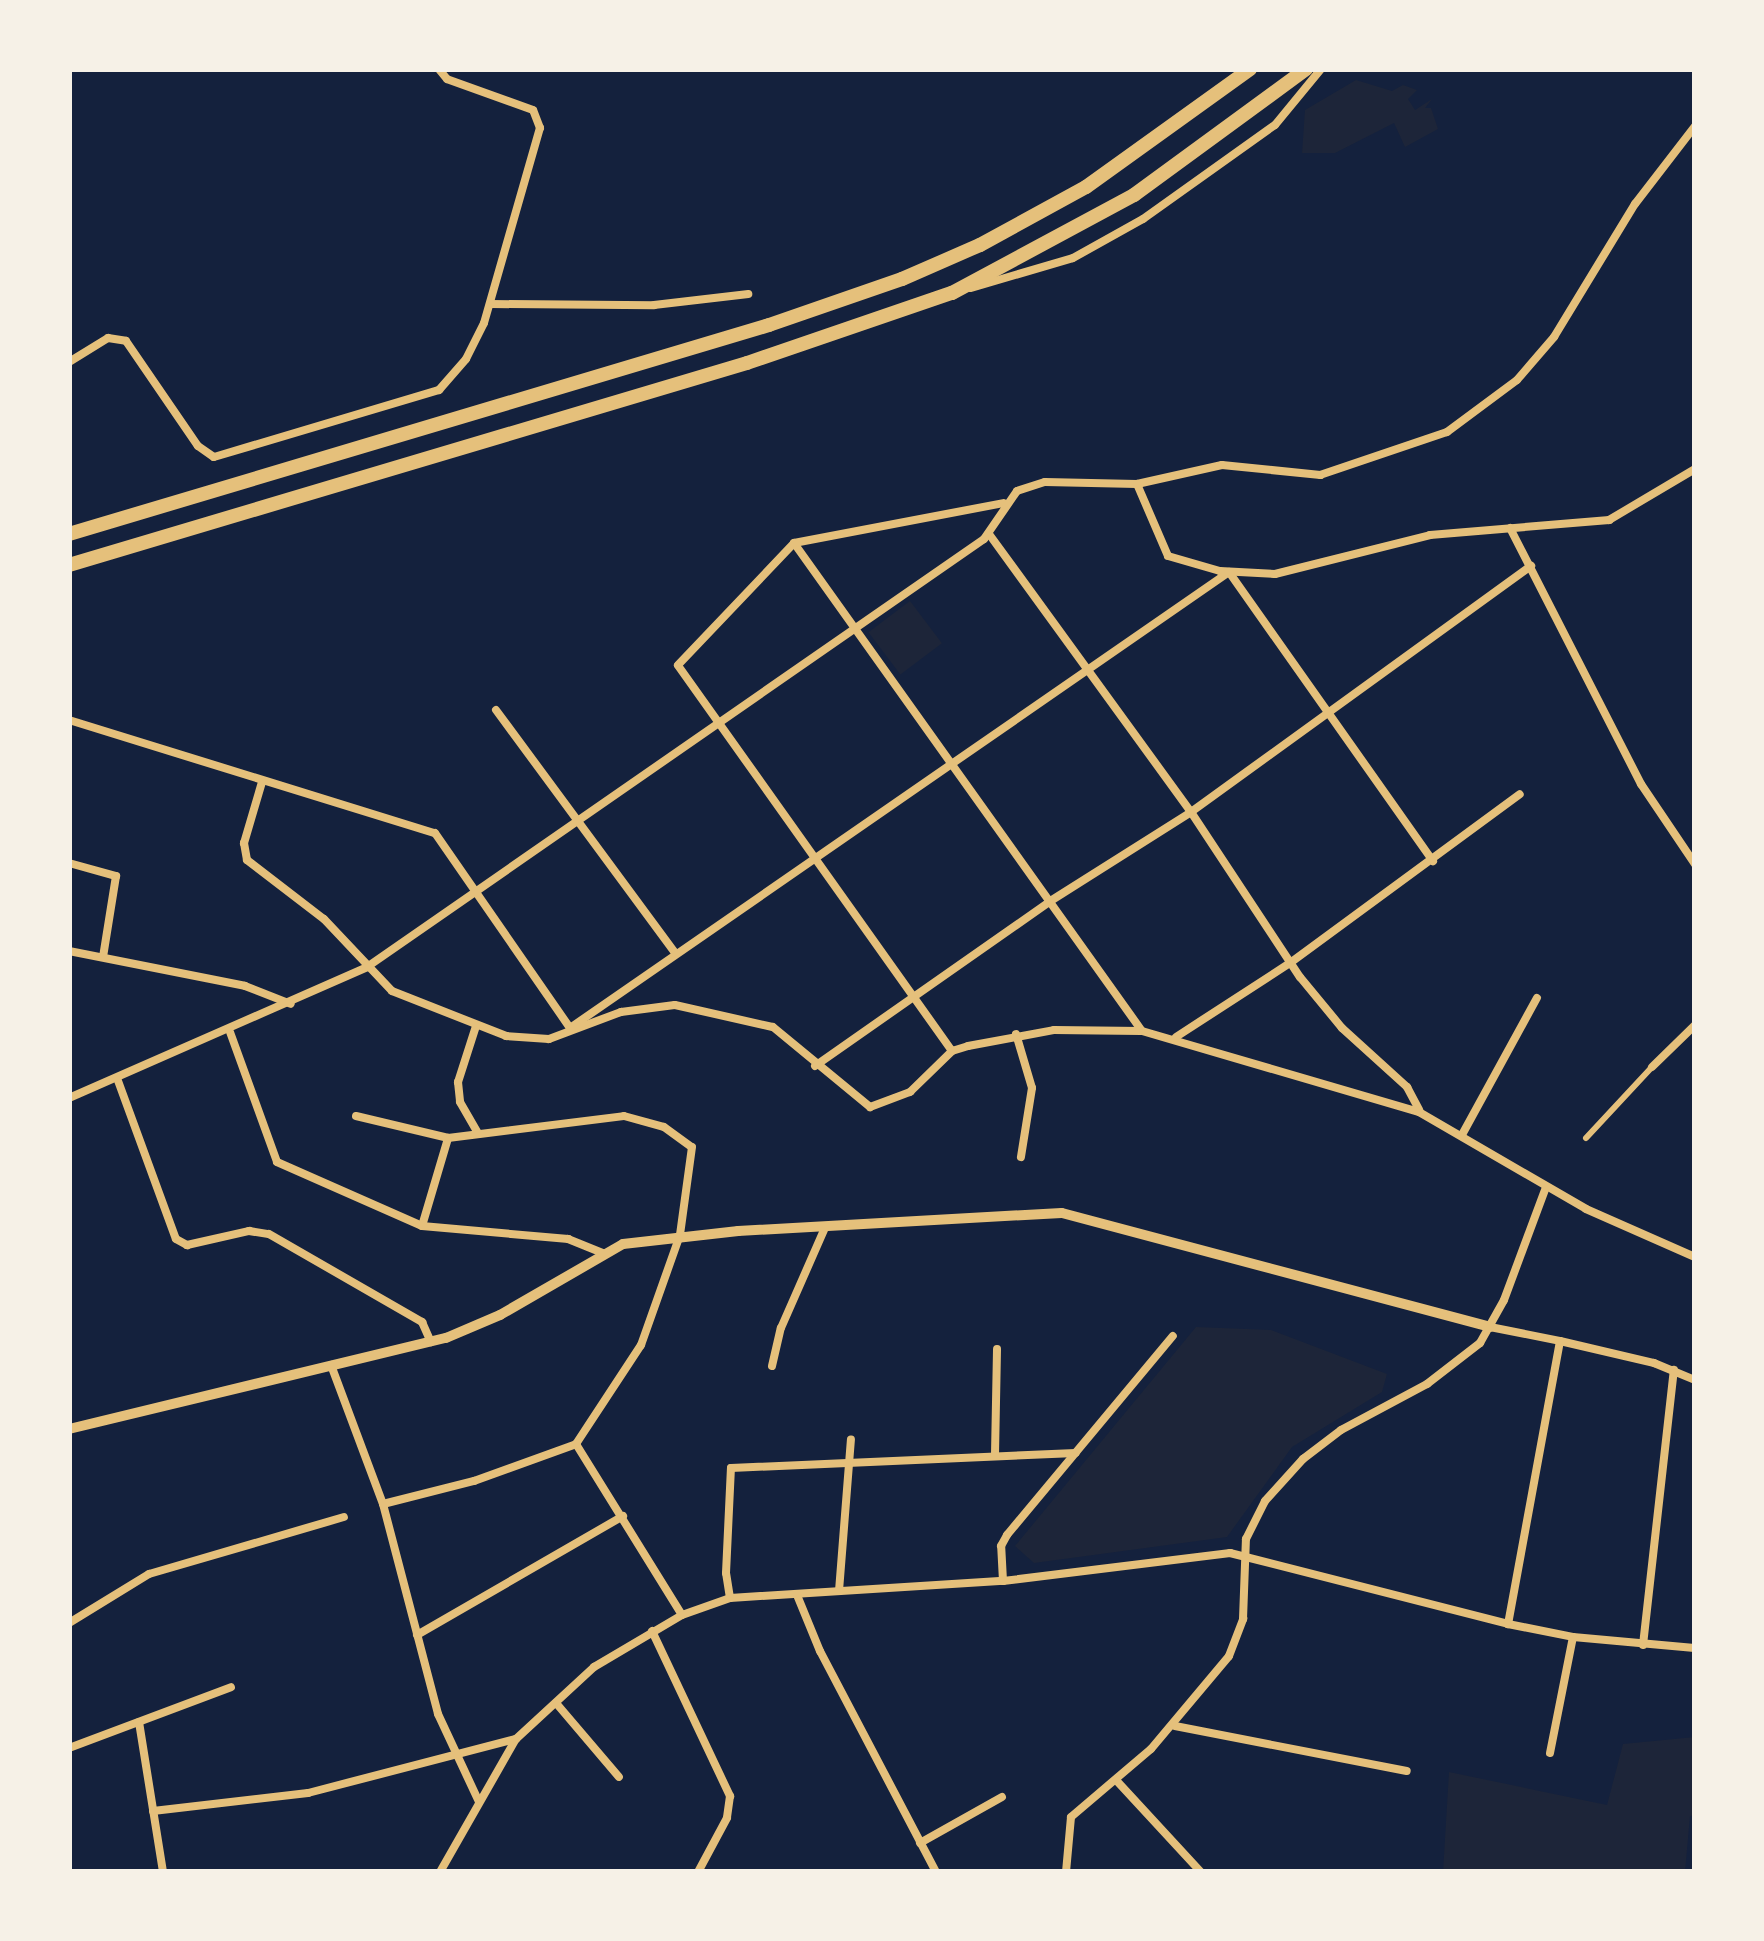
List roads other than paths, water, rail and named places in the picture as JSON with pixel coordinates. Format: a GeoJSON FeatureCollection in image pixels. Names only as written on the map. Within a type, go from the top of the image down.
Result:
{"type":"FeatureCollection","features":[{"type":"Feature","properties":{"kind":"main road"},"geometry":{"type":"LineString","coordinates":[[69,534],[769,326],[902,279],[980,245],[1086,188],[1250,69]]}},
{"type":"Feature","properties":{"kind":"main road"},"geometry":{"type":"LineString","coordinates":[[69,565],[769,356],[952,293],[1135,195],[1306,69]]}},
{"type":"Feature","properties":{"kind":"street"},"geometry":{"type":"LineString","coordinates":[[69,362],[108,338],[122,339],[202,451],[230,455],[432,394],[466,359],[491,304],[540,122],[526,107],[447,79],[439,69]]}},
{"type":"Feature","properties":{"kind":"street"},"geometry":{"type":"LineString","coordinates":[[952,293],[1062,262],[1103,244],[1264,134],[1297,105],[1321,69]]}},
{"type":"Feature","properties":{"kind":"street"},"geometry":{"type":"LineString","coordinates":[[69,1098],[292,1005],[367,968],[989,534],[1004,503],[1017,490],[1045,482],[1137,484],[1222,465],[1320,475],[1420,444],[1471,418],[1517,380],[1554,337],[1636,204],[1695,126]]}},
{"type":"Feature","properties":{"kind":"street"},"geometry":{"type":"LineString","coordinates":[[491,304],[654,305],[748,294]]}},
{"type":"Feature","properties":{"kind":"street"},"geometry":{"type":"LineString","coordinates":[[1137,484],[1168,556],[1229,572],[1305,570],[1430,536],[1618,518],[1695,469]]}},
{"type":"Feature","properties":{"kind":"street"},"geometry":{"type":"LineString","coordinates":[[952,1051],[678,665],[789,545],[1004,503]]}},
{"type":"Feature","properties":{"kind":"street"},"geometry":{"type":"LineString","coordinates":[[1510,528],[1641,784],[1695,864]]}},
{"type":"Feature","properties":{"kind":"street"},"geometry":{"type":"LineString","coordinates":[[989,534],[1191,812],[1290,963],[1342,1028],[1407,1087],[1419,1112]]}},
{"type":"Feature","properties":{"kind":"street"},"geometry":{"type":"LineString","coordinates":[[789,545],[1052,900],[1142,1031]]}},
{"type":"Feature","properties":{"kind":"street"},"geometry":{"type":"LineString","coordinates":[[815,1066],[1052,900],[1191,812],[1531,566]]}},
{"type":"Feature","properties":{"kind":"street"},"geometry":{"type":"LineString","coordinates":[[570,1028],[1229,572]]}},
{"type":"Feature","properties":{"kind":"street"},"geometry":{"type":"LineString","coordinates":[[1229,572],[1433,861]]}},
{"type":"Feature","properties":{"kind":"street"},"geometry":{"type":"LineString","coordinates":[[496,710],[676,954]]}},
{"type":"Feature","properties":{"kind":"street"},"geometry":{"type":"LineString","coordinates":[[69,720],[435,833],[570,1028]]}},
{"type":"Feature","properties":{"kind":"street"},"geometry":{"type":"LineString","coordinates":[[262,782],[244,843],[247,860],[324,919],[392,991],[476,1026],[533,1041],[633,1009],[675,1005],[773,1027],[870,1107],[910,1092],[952,1051],[1016,1034],[1085,1028],[1142,1031],[1419,1112],[1463,1133],[1546,1187],[1695,1257]]}},
{"type":"Feature","properties":{"kind":"street"},"geometry":{"type":"LineString","coordinates":[[1175,1038],[1290,963],[1520,794]]}},
{"type":"Feature","properties":{"kind":"street"},"geometry":{"type":"LineString","coordinates":[[69,863],[116,876],[103,957]]}},
{"type":"Feature","properties":{"kind":"street"},"geometry":{"type":"LineString","coordinates":[[69,951],[244,986],[292,1005]]}},
{"type":"Feature","properties":{"kind":"street"},"geometry":{"type":"LineString","coordinates":[[1463,1133],[1538,998]]}},
{"type":"Feature","properties":{"kind":"street"},"geometry":{"type":"LineString","coordinates":[[1586,1138],[1695,1025]]}},
{"type":"Feature","properties":{"kind":"street"},"geometry":{"type":"LineString","coordinates":[[476,1026],[458,1082],[460,1102],[478,1133]]}},
{"type":"Feature","properties":{"kind":"street"},"geometry":{"type":"LineString","coordinates":[[230,1032],[278,1162],[422,1226],[568,1239],[603,1253]]}},
{"type":"Feature","properties":{"kind":"street"},"geometry":{"type":"LineString","coordinates":[[1016,1034],[1031,1088],[1021,1157]]}},
{"type":"Feature","properties":{"kind":"street"},"geometry":{"type":"LineString","coordinates":[[117,1078],[176,1239],[193,1245],[249,1231],[269,1234],[422,1322],[431,1342]]}},
{"type":"Feature","properties":{"kind":"street"},"geometry":{"type":"LineString","coordinates":[[356,1116],[448,1138],[625,1116],[683,1137],[695,1156],[680,1235],[634,1359],[576,1444],[474,1481],[383,1504]]}},
{"type":"Feature","properties":{"kind":"street"},"geometry":{"type":"LineString","coordinates":[[422,1226],[448,1138]]}},
{"type":"Feature","properties":{"kind":"street"},"geometry":{"type":"LineString","coordinates":[[1066,1872],[1069,1820],[1173,1726],[1220,1672],[1239,1636],[1244,1554],[1260,1509],[1303,1459],[1369,1412],[1438,1377],[1473,1350],[1490,1327],[1546,1187]]}},
{"type":"Feature","properties":{"kind":"street"},"geometry":{"type":"LineString","coordinates":[[69,1429],[431,1342],[511,1310],[623,1244],[680,1235],[1061,1214],[1490,1327],[1674,1370],[1695,1380]]}},
{"type":"Feature","properties":{"kind":"street"},"geometry":{"type":"LineString","coordinates":[[772,1366],[782,1328],[825,1228]]}},
{"type":"Feature","properties":{"kind":"street"},"geometry":{"type":"LineString","coordinates":[[1003,1581],[1001,1546],[1007,1535],[1173,1336]]}},
{"type":"Feature","properties":{"kind":"street"},"geometry":{"type":"LineString","coordinates":[[1508,1624],[1560,1341]]}},
{"type":"Feature","properties":{"kind":"street"},"geometry":{"type":"LineString","coordinates":[[995,1454],[997,1348]]}},
{"type":"Feature","properties":{"kind":"street"},"geometry":{"type":"LineString","coordinates":[[331,1365],[383,1504],[454,1753],[480,1803]]}},
{"type":"Feature","properties":{"kind":"street"},"geometry":{"type":"LineString","coordinates":[[1642,1645],[1674,1370]]}},
{"type":"Feature","properties":{"kind":"street"},"geometry":{"type":"LineString","coordinates":[[838,1591],[851,1439]]}},
{"type":"Feature","properties":{"kind":"street"},"geometry":{"type":"LineString","coordinates":[[576,1444],[682,1615]]}},
{"type":"Feature","properties":{"kind":"street"},"geometry":{"type":"LineString","coordinates":[[730,1598],[726,1573],[731,1468],[1076,1453]]}},
{"type":"Feature","properties":{"kind":"street"},"geometry":{"type":"LineString","coordinates":[[417,1635],[623,1516]]}},
{"type":"Feature","properties":{"kind":"street"},"geometry":{"type":"LineString","coordinates":[[69,1623],[149,1574],[344,1517]]}},
{"type":"Feature","properties":{"kind":"street"},"geometry":{"type":"LineString","coordinates":[[440,1872],[516,1739],[594,1667],[682,1615],[730,1598],[1003,1581],[1244,1554],[1508,1624],[1573,1637],[1695,1648]]}},
{"type":"Feature","properties":{"kind":"street"},"geometry":{"type":"LineString","coordinates":[[797,1594],[820,1651],[936,1872]]}},
{"type":"Feature","properties":{"kind":"street"},"geometry":{"type":"LineString","coordinates":[[652,1631],[730,1796],[728,1818],[698,1872]]}},
{"type":"Feature","properties":{"kind":"street"},"geometry":{"type":"LineString","coordinates":[[1550,1753],[1573,1637]]}},
{"type":"Feature","properties":{"kind":"street"},"geometry":{"type":"LineString","coordinates":[[69,1748],[231,1687]]}},
{"type":"Feature","properties":{"kind":"street"},"geometry":{"type":"LineString","coordinates":[[556,1703],[619,1777]]}},
{"type":"Feature","properties":{"kind":"street"},"geometry":{"type":"LineString","coordinates":[[139,1722],[164,1872]]}},
{"type":"Feature","properties":{"kind":"street"},"geometry":{"type":"LineString","coordinates":[[1173,1726],[1407,1771]]}},
{"type":"Feature","properties":{"kind":"street"},"geometry":{"type":"LineString","coordinates":[[154,1811],[308,1792],[516,1739]]}},
{"type":"Feature","properties":{"kind":"street"},"geometry":{"type":"LineString","coordinates":[[1116,1780],[1202,1872]]}},
{"type":"Feature","properties":{"kind":"street"},"geometry":{"type":"LineString","coordinates":[[920,1843],[1002,1797]]}}]}
